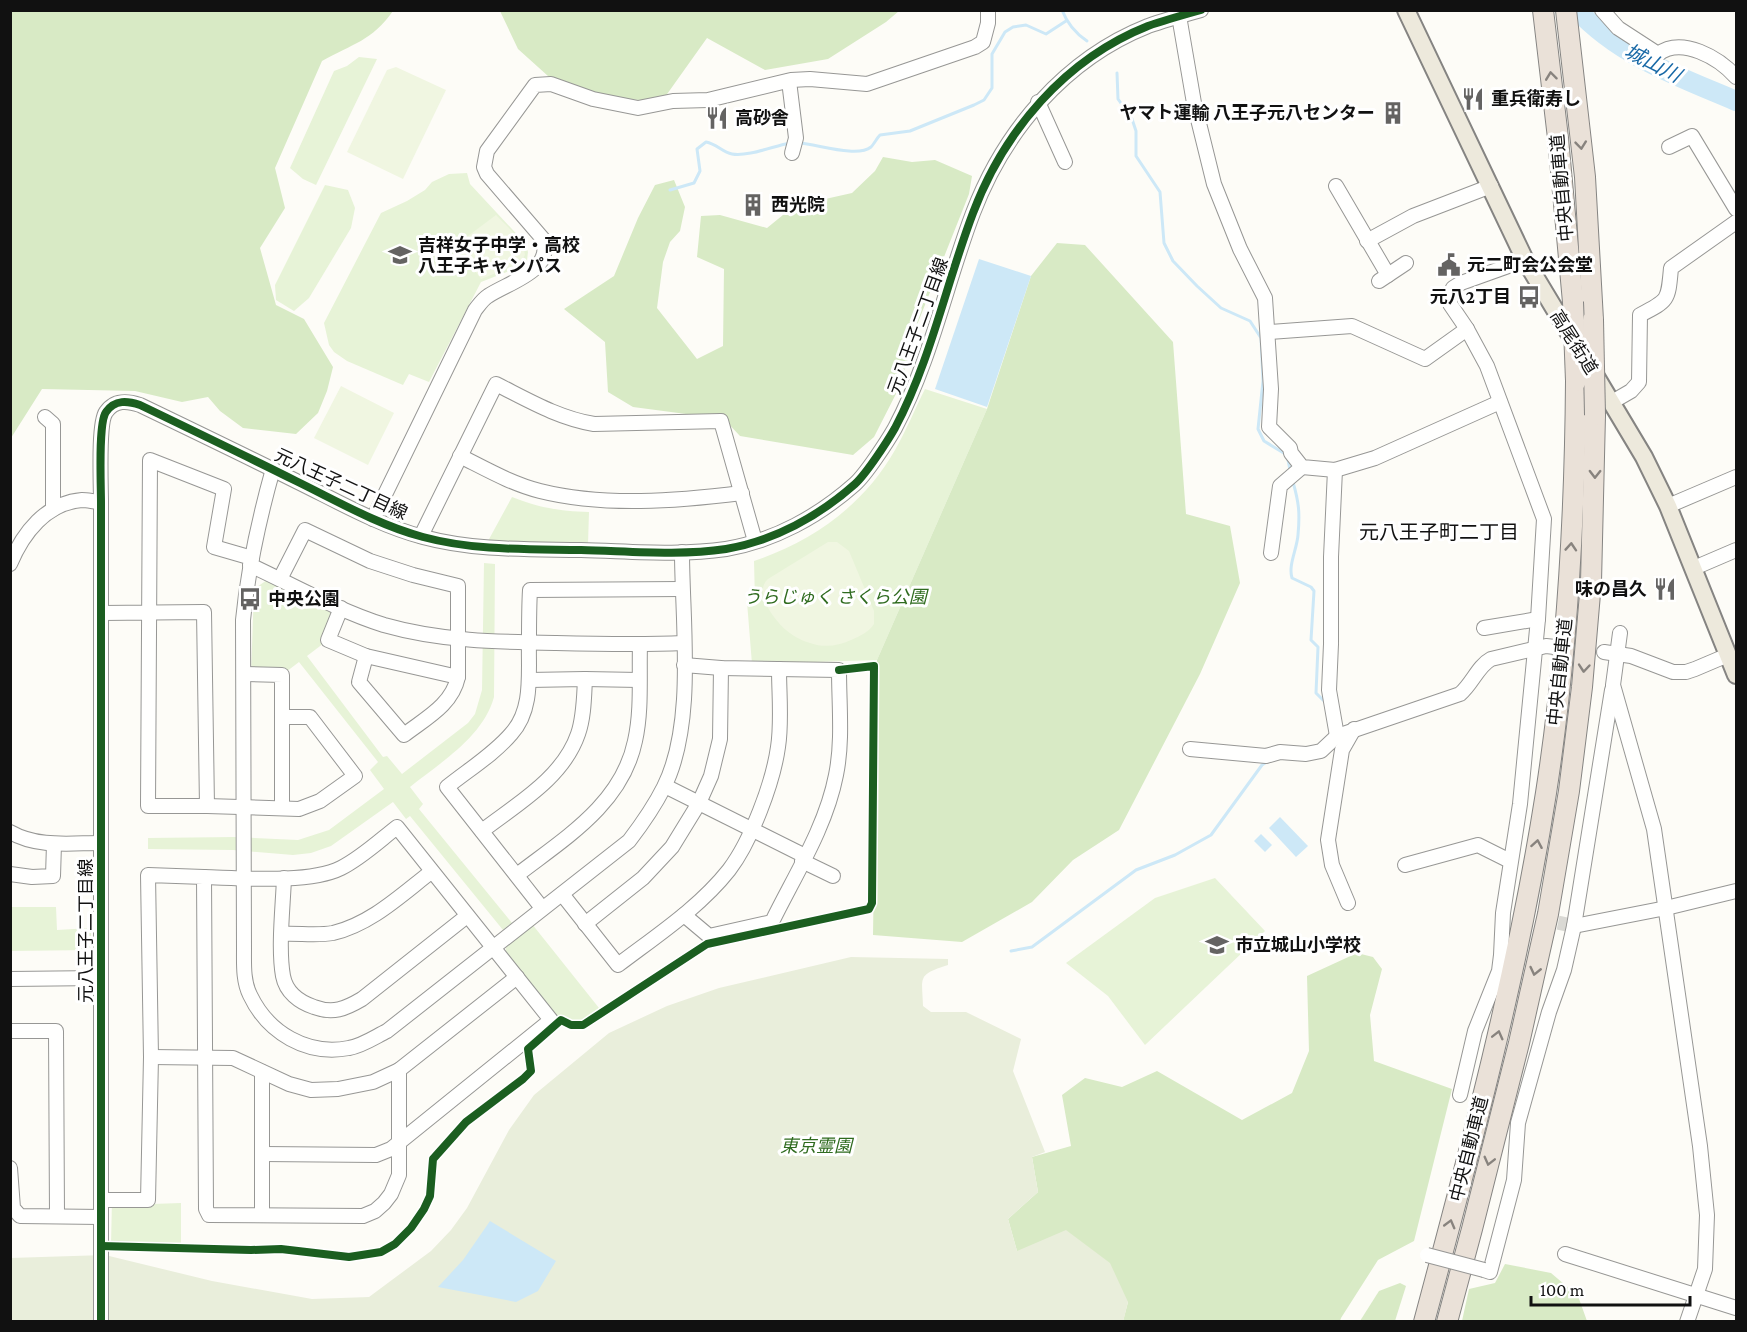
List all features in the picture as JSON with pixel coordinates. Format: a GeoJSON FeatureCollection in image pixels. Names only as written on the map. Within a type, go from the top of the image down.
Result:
{"type":"FeatureCollection","features":[{"type":"Feature","properties":{"kind":"highway","name":"中央自動車道"},"geometry":{"type":"LineString","coordinates":[[1424,1322],[1499,1032],[1525,910],[1546,792],[1563,656],[1573,507],[1576,381],[1572,302],[1558,138],[1543,10]]}},
{"type":"Feature","properties":{"kind":"highway","name":"中央自動車道"},"geometry":{"type":"LineString","coordinates":[[1447,1322],[1478,1207],[1548,914],[1569,791],[1582,687],[1591,582],[1595,415],[1593,320],[1585,177],[1566,10]]}},
{"type":"Feature","properties":{"kind":"main road","name":"高尾街道"},"geometry":{"type":"LineString","coordinates":[[1406,10],[1525,260],[1644,457],[1668,506],[1737,675]]}},
{"type":"Feature","properties":{"kind":"street"},"geometry":{"type":"LineString","coordinates":[[373,519],[475,310],[486,297],[521,277],[544,258],[546,247],[543,239],[487,174],[484,167],[487,151],[533,87],[551,84],[593,99],[638,108],[673,101],[708,100],[789,81],[810,80],[867,84],[975,47],[983,42],[988,23],[988,10]]}},
{"type":"Feature","properties":{"kind":"street","name":"元八王子二丁目線"},"geometry":{"type":"LineString","coordinates":[[101,1322],[101,502],[102,426],[105,412],[114,404],[126,400],[140,405],[373,519],[421,536],[460,545],[526,550],[682,552],[727,549],[771,537],[807,519],[857,482],[894,430],[919,378],[978,202],[1003,151],[1020,124],[1038,102],[1095,54],[1146,27],[1179,13],[1201,10]]}},
{"type":"Feature","properties":{"kind":"street"},"geometry":{"type":"LineString","coordinates":[[1602,10],[1618,28],[1658,54],[1666,48],[1692,48],[1727,67],[1737,77]]}},
{"type":"Feature","properties":{"kind":"street"},"geometry":{"type":"LineString","coordinates":[[1179,13],[1194,103],[1214,184],[1240,249],[1265,298],[1271,389],[1269,427],[1290,448],[1295,473]]}},
{"type":"Feature","properties":{"kind":"street"},"geometry":{"type":"LineString","coordinates":[[789,81],[794,146]]}},
{"type":"Feature","properties":{"kind":"street"},"geometry":{"type":"LineString","coordinates":[[1038,102],[1065,162]]}},
{"type":"Feature","properties":{"kind":"street"},"geometry":{"type":"LineString","coordinates":[[1669,147],[1692,136],[1737,209]]}},
{"type":"Feature","properties":{"kind":"street"},"geometry":{"type":"LineString","coordinates":[[1336,186],[1368,241],[1383,278],[1406,263]]}},
{"type":"Feature","properties":{"kind":"street"},"geometry":{"type":"LineString","coordinates":[[1368,241],[1413,216],[1491,186]]}},
{"type":"Feature","properties":{"kind":"street"},"geometry":{"type":"LineString","coordinates":[[1612,402],[1632,391],[1640,382],[1640,315],[1662,303],[1668,296],[1671,268],[1737,222]]}},
{"type":"Feature","properties":{"kind":"street"},"geometry":{"type":"LineString","coordinates":[[1460,1095],[1476,1032],[1498,971],[1509,913],[1510,861],[1520,804],[1538,619],[1544,519],[1487,366],[1467,328],[1450,304],[1450,294],[1453,288],[1461,283],[1525,260]]}},
{"type":"Feature","properties":{"kind":"street"},"geometry":{"type":"LineString","coordinates":[[1269,332],[1352,326],[1425,359],[1467,328]]}},
{"type":"Feature","properties":{"kind":"street"},"geometry":{"type":"LineString","coordinates":[[421,536],[496,384],[556,414],[576,421],[594,423],[721,421],[755,541]]}},
{"type":"Feature","properties":{"kind":"street"},"geometry":{"type":"LineString","coordinates":[[1271,554],[1280,486],[1295,473],[1335,470],[1375,458],[1500,402]]}},
{"type":"Feature","properties":{"kind":"street"},"geometry":{"type":"LineString","coordinates":[[45,417],[53,424],[53,509]]}},
{"type":"Feature","properties":{"kind":"street"},"geometry":{"type":"LineString","coordinates":[[460,456],[510,482],[566,496],[594,499],[684,500],[742,494]]}},
{"type":"Feature","properties":{"kind":"street"},"geometry":{"type":"LineString","coordinates":[[282,717],[310,717],[355,776],[320,801],[299,809],[148,806],[150,460],[224,489],[214,547],[251,562],[280,579],[341,608],[382,624],[420,634],[458,639],[640,645],[683,643]]}},
{"type":"Feature","properties":{"kind":"street"},"geometry":{"type":"LineString","coordinates":[[273,469],[251,562],[243,621],[243,949],[245,978],[249,994],[272,1025],[286,1037],[315,1049],[351,1048],[387,1030],[629,841],[647,817],[665,786],[681,732],[684,665],[682,552]]}},
{"type":"Feature","properties":{"kind":"street"},"geometry":{"type":"LineString","coordinates":[[1335,470],[1329,690],[1337,736]]}},
{"type":"Feature","properties":{"kind":"street"},"geometry":{"type":"LineString","coordinates":[[1668,506],[1737,477]]}},
{"type":"Feature","properties":{"kind":"street"},"geometry":{"type":"LineString","coordinates":[[10,564],[31,529],[53,509],[82,500],[101,502]]}},
{"type":"Feature","properties":{"kind":"street"},"geometry":{"type":"LineString","coordinates":[[280,579],[305,530],[370,561],[458,586],[458,677],[455,690],[446,702],[404,735],[359,681],[366,656]]}},
{"type":"Feature","properties":{"kind":"street"},"geometry":{"type":"LineString","coordinates":[[1694,568],[1737,550]]}},
{"type":"Feature","properties":{"kind":"street"},"geometry":{"type":"LineString","coordinates":[[542,908],[447,787],[512,734],[520,722],[526,703],[529,680],[530,590],[682,589]]}},
{"type":"Feature","properties":{"kind":"street"},"geometry":{"type":"LineString","coordinates":[[341,608],[328,640],[366,656],[458,677]]}},
{"type":"Feature","properties":{"kind":"street"},"geometry":{"type":"LineString","coordinates":[[102,613],[204,612],[207,806]]}},
{"type":"Feature","properties":{"kind":"street"},"geometry":{"type":"LineString","coordinates":[[1484,628],[1538,619]]}},
{"type":"Feature","properties":{"kind":"street"},"geometry":{"type":"LineString","coordinates":[[1620,633],[1611,653],[1613,685],[1654,829],[1700,1146],[1707,1215],[1705,1269],[1687,1322]]}},
{"type":"Feature","properties":{"kind":"street"},"geometry":{"type":"LineString","coordinates":[[517,875],[584,824],[603,805],[618,784],[630,759],[635,740],[640,645]]}},
{"type":"Feature","properties":{"kind":"street"},"geometry":{"type":"LineString","coordinates":[[1190,749],[1266,756],[1280,752],[1306,754],[1321,751],[1337,736],[1354,729],[1460,694],[1469,686],[1484,663],[1491,659],[1546,646],[1555,647]]}},
{"type":"Feature","properties":{"kind":"street"},"geometry":{"type":"LineString","coordinates":[[1611,653],[1631,656],[1673,672],[1695,669],[1728,655]]}},
{"type":"Feature","properties":{"kind":"street"},"geometry":{"type":"LineString","coordinates":[[684,665],[721,668],[839,670],[840,746],[836,775],[828,804],[772,922],[710,936],[684,915]]}},
{"type":"Feature","properties":{"kind":"street"},"geometry":{"type":"LineString","coordinates":[[585,924],[643,878],[672,847],[699,803],[711,776],[720,739],[721,668]]}},
{"type":"Feature","properties":{"kind":"street"},"geometry":{"type":"LineString","coordinates":[[562,894],[618,966],[706,895],[731,868],[752,829],[772,778],[778,745],[779,669]]}},
{"type":"Feature","properties":{"kind":"street"},"geometry":{"type":"LineString","coordinates":[[244,674],[282,675],[282,807]]}},
{"type":"Feature","properties":{"kind":"street"},"geometry":{"type":"LineString","coordinates":[[482,831],[539,787],[566,759],[578,734],[584,706],[585,679]]}},
{"type":"Feature","properties":{"kind":"street"},"geometry":{"type":"LineString","coordinates":[[529,680],[639,680]]}},
{"type":"Feature","properties":{"kind":"street"},"geometry":{"type":"LineString","coordinates":[[1425,1255],[1490,1272],[1514,1180],[1518,1123],[1549,1012],[1564,970],[1574,926],[1613,685]]}},
{"type":"Feature","properties":{"kind":"street"},"geometry":{"type":"LineString","coordinates":[[1348,903],[1332,865],[1328,840],[1342,750],[1354,729]]}},
{"type":"Feature","properties":{"kind":"street"},"geometry":{"type":"LineString","coordinates":[[665,786],[752,829],[833,876]]}},
{"type":"Feature","properties":{"kind":"street"},"geometry":{"type":"LineString","coordinates":[[101,1200],[148,1200],[151,1057],[148,875],[243,878],[314,876],[339,869],[397,827],[551,1020],[391,1149],[376,1155],[263,1154]]}},
{"type":"Feature","properties":{"kind":"street"},"geometry":{"type":"LineString","coordinates":[[10,832],[32,840],[54,844],[101,843]]}},
{"type":"Feature","properties":{"kind":"street"},"geometry":{"type":"LineString","coordinates":[[10,874],[32,878],[53,876],[54,844]]}},
{"type":"Feature","properties":{"kind":"street"},"geometry":{"type":"LineString","coordinates":[[1405,865],[1478,845],[1510,861]]}},
{"type":"Feature","properties":{"kind":"street"},"geometry":{"type":"LineString","coordinates":[[282,934],[332,933],[374,916],[431,872]]}},
{"type":"Feature","properties":{"kind":"street"},"geometry":{"type":"LineString","coordinates":[[204,877],[206,1209],[209,1215],[363,1216],[375,1211],[391,1194],[399,1175],[399,1070]]}},
{"type":"Feature","properties":{"kind":"street"},"geometry":{"type":"LineString","coordinates":[[284,878],[283,976],[295,998],[321,1010],[343,1010],[362,999],[467,915]]}},
{"type":"Feature","properties":{"kind":"street"},"geometry":{"type":"LineString","coordinates":[[1574,926],[1737,891]]}},
{"type":"Feature","properties":{"kind":"street"},"geometry":{"type":"LineString","coordinates":[[10,979],[100,978]]}},
{"type":"Feature","properties":{"kind":"street"},"geometry":{"type":"LineString","coordinates":[[151,1057],[233,1058],[289,1084],[311,1090],[338,1089],[373,1082],[399,1070],[517,978]]}},
{"type":"Feature","properties":{"kind":"street"},"geometry":{"type":"LineString","coordinates":[[10,1031],[56,1031],[57,1216]]}},
{"type":"Feature","properties":{"kind":"street"},"geometry":{"type":"LineString","coordinates":[[261,1215],[262,1072]]}},
{"type":"Feature","properties":{"kind":"street"},"geometry":{"type":"LineString","coordinates":[[10,1168],[13,1208],[20,1216],[100,1216]]}},
{"type":"Feature","properties":{"kind":"street"},"geometry":{"type":"LineString","coordinates":[[1565,1254],[1737,1308]]}},
{"type":"Feature","properties":{"kind":"green space"},"geometry":{"type":"Polygon","coordinates":[[[11,10],[393,11],[369,36],[322,61],[275,168],[285,208],[260,248],[276,305],[304,319],[333,367],[318,413],[296,434],[243,428],[220,411],[208,397],[182,402],[135,391],[42,389],[11,438],[11,10]]]}},
{"type":"Feature","properties":{"kind":"green space"},"geometry":{"type":"Polygon","coordinates":[[[500,11],[899,11],[886,22],[828,59],[765,70],[707,38],[665,97],[642,100],[597,98],[548,76],[518,49],[500,11]]]}},
{"type":"Feature","properties":{"kind":"green space"},"geometry":{"type":"Polygon","coordinates":[[[359,57],[377,59],[316,185],[303,179],[290,168],[334,71],[347,66],[359,57]]]}},
{"type":"Feature","properties":{"kind":"green space"},"geometry":{"type":"Polygon","coordinates":[[[396,67],[446,90],[403,179],[347,152],[387,70],[396,67]]]}},
{"type":"Feature","properties":{"kind":"green space"},"geometry":{"type":"Polygon","coordinates":[[[883,157],[912,162],[935,160],[972,176],[969,194],[917,325],[901,384],[874,437],[853,455],[740,436],[724,419],[633,407],[608,392],[605,342],[564,309],[614,276],[638,218],[655,185],[674,180],[685,207],[680,231],[670,242],[663,262],[657,308],[697,359],[723,346],[724,269],[697,257],[701,216],[720,215],[767,228],[794,206],[852,193],[875,171],[883,157]]]}},
{"type":"Feature","properties":{"kind":"green space"},"geometry":{"type":"Polygon","coordinates":[[[467,173],[470,184],[525,243],[528,252],[527,260],[522,266],[481,282],[429,382],[409,374],[403,385],[347,361],[334,352],[329,345],[324,323],[381,213],[407,201],[425,190],[432,182],[449,174],[467,173]]]}},
{"type":"Feature","properties":{"kind":"green space"},"geometry":{"type":"Polygon","coordinates":[[[325,185],[348,190],[355,208],[351,228],[309,298],[294,311],[276,300],[275,285],[325,185]]]}},
{"type":"Feature","properties":{"kind":"green space"},"geometry":{"type":"Polygon","coordinates":[[[496,215],[518,238],[525,255],[519,264],[481,279],[456,245],[496,215]]]}},
{"type":"Feature","properties":{"kind":"green space"},"geometry":{"type":"Polygon","coordinates":[[[1057,243],[1085,245],[1173,342],[1186,514],[1230,526],[1240,583],[1200,674],[1119,830],[1073,860],[1032,902],[962,942],[873,935],[877,660],[987,409],[1031,276],[1057,243]]]}},
{"type":"Feature","properties":{"kind":"green space"},"geometry":{"type":"Polygon","coordinates":[[[341,386],[394,413],[368,465],[314,438],[341,386]]]}},
{"type":"Feature","properties":{"kind":"green space","name":"うらじゅく さくら公園"},"geometry":{"type":"Polygon","coordinates":[[[925,389],[987,409],[877,660],[752,664],[747,602],[755,601],[754,561],[776,553],[816,532],[835,519],[868,488],[895,450],[925,389]]]}},
{"type":"Feature","properties":{"kind":"green space"},"geometry":{"type":"Polygon","coordinates":[[[512,497],[550,508],[589,512],[588,544],[488,541],[512,497]]]}},
{"type":"Feature","properties":{"kind":"green space"},"geometry":{"type":"Polygon","coordinates":[[[828,542],[837,542],[849,551],[874,611],[874,624],[867,632],[831,646],[815,645],[786,630],[771,613],[763,591],[768,579],[828,542]]]}},
{"type":"Feature","properties":{"kind":"green space"},"geometry":{"type":"Polygon","coordinates":[[[484,563],[495,564],[494,697],[481,724],[460,748],[410,787],[423,804],[419,809],[512,923],[503,930],[410,816],[406,819],[393,802],[331,846],[311,853],[293,855],[233,850],[148,849],[148,838],[234,837],[298,840],[329,830],[384,789],[370,770],[378,762],[299,662],[282,675],[251,675],[254,589],[267,580],[338,615],[328,640],[307,656],[383,757],[387,756],[402,774],[468,723],[475,714],[482,690],[484,563]]]}},
{"type":"Feature","properties":{"kind":"green space"},"geometry":{"type":"Polygon","coordinates":[[[1215,878],[1265,931],[1145,1045],[1108,996],[1066,963],[1155,898],[1215,878]]]}},
{"type":"Feature","properties":{"kind":"green space"},"geometry":{"type":"Polygon","coordinates":[[[10,907],[56,907],[57,930],[91,928],[91,950],[11,951],[10,907]]]}},
{"type":"Feature","properties":{"kind":"green space"},"geometry":{"type":"Polygon","coordinates":[[[532,924],[599,1008],[578,1023],[564,1016],[558,1020],[506,952],[506,945],[532,924]]]}},
{"type":"Feature","properties":{"kind":"green space"},"geometry":{"type":"Polygon","coordinates":[[[1357,953],[1373,957],[1382,969],[1370,1015],[1374,1061],[1452,1089],[1414,1241],[1378,1260],[1340,1321],[1123,1321],[1128,1302],[1017,1251],[1008,1219],[1038,1192],[1032,1157],[1071,1146],[1062,1095],[1085,1078],[1122,1087],[1157,1071],[1242,1120],[1292,1093],[1309,1051],[1307,976],[1357,953]]]}},
{"type":"Feature","properties":{"kind":"green space","name":"東京霊園"},"geometry":{"type":"Polygon","coordinates":[[[851,957],[948,959],[948,965],[926,974],[922,982],[923,1006],[931,1012],[966,1012],[1021,1039],[1013,1071],[1045,1152],[1032,1157],[1038,1192],[1008,1219],[1017,1251],[1066,1230],[1110,1263],[1128,1302],[1123,1322],[11,1322],[10,1258],[105,1255],[212,1281],[312,1299],[369,1297],[431,1251],[451,1230],[467,1208],[509,1130],[534,1095],[609,1033],[667,1006],[719,988],[851,957]]]}},
{"type":"Feature","properties":{"kind":"green space"},"geometry":{"type":"Polygon","coordinates":[[[112,1199],[152,1204],[181,1203],[181,1248],[111,1245],[112,1199]]]}},
{"type":"Feature","properties":{"kind":"green space"},"geometry":{"type":"Polygon","coordinates":[[[1505,1264],[1551,1273],[1578,1296],[1587,1321],[1462,1321],[1469,1289],[1495,1283],[1505,1264]]]}},
{"type":"Feature","properties":{"kind":"green space"},"geometry":{"type":"Polygon","coordinates":[[[1400,1283],[1406,1286],[1395,1321],[1360,1321],[1379,1291],[1400,1283]]]}},
{"type":"Feature","properties":{"kind":"water"},"geometry":{"type":"Polygon","coordinates":[[[979,259],[1031,276],[987,407],[935,389],[979,259]]]}},
{"type":"Feature","properties":{"kind":"water"},"geometry":{"type":"Polygon","coordinates":[[[1280,817],[1308,846],[1296,857],[1269,828],[1280,817]]]}},
{"type":"Feature","properties":{"kind":"water"},"geometry":{"type":"Polygon","coordinates":[[[1261,834],[1272,845],[1265,852],[1254,841],[1261,834]]]}},
{"type":"Feature","properties":{"kind":"water"},"geometry":{"type":"Polygon","coordinates":[[[490,1221],[556,1261],[538,1291],[516,1302],[438,1287],[463,1260],[490,1221]]]}},
{"type":"Feature","properties":{"kind":"waterway"},"geometry":{"type":"LineString","coordinates":[[1062,10],[1072,27],[1087,41]]}},
{"type":"Feature","properties":{"kind":"waterway","name":"城山川"},"geometry":{"type":"LineString","coordinates":[[1577,10],[1613,41],[1632,53],[1673,74],[1736,101]]}},
{"type":"Feature","properties":{"kind":"waterway"},"geometry":{"type":"LineString","coordinates":[[799,143],[847,151],[865,150],[871,147],[880,135],[910,131],[974,105],[984,100],[992,88],[992,54],[1005,32],[1013,27],[1026,25],[1046,34],[1066,21]]}},
{"type":"Feature","properties":{"kind":"waterway"},"geometry":{"type":"LineString","coordinates":[[1117,73],[1118,99],[1132,119],[1136,131],[1136,156],[1160,192],[1164,243],[1173,261],[1221,308],[1250,321],[1261,338],[1263,381],[1258,429],[1264,441],[1287,455],[1290,470]]}},
{"type":"Feature","properties":{"kind":"waterway"},"geometry":{"type":"LineString","coordinates":[[670,190],[694,183],[700,171],[697,149],[706,142],[728,153],[738,155],[790,143]]}},
{"type":"Feature","properties":{"kind":"waterway"},"geometry":{"type":"LineString","coordinates":[[1293,482],[1298,502],[1299,520],[1291,573],[1292,578],[1311,587],[1314,591],[1311,640],[1318,647],[1316,693],[1325,702]]}},
{"type":"Feature","properties":{"kind":"waterway"},"geometry":{"type":"LineString","coordinates":[[1011,951],[1032,947],[1136,870],[1175,855],[1211,835],[1262,765],[1268,761]]}},
{"type":"Feature","properties":{"kind":"tunnel"},"geometry":{"type":"LineString","coordinates":[[1517,914],[1574,926]]}},
{"type":"Feature","properties":{"kind":"cycle path"},"geometry":{"type":"LineString","coordinates":[[101,1322],[100,455],[103,418],[106,412],[113,405],[122,402],[140,405],[374,519],[406,532],[443,542],[502,548],[672,553],[726,549],[761,540],[795,526],[841,496],[860,479],[887,441],[919,376],[973,213],[986,183],[1020,126],[1064,78],[1118,40],[1148,26],[1201,10]]}},
{"type":"Feature","properties":{"kind":"cycle path"},"geometry":{"type":"LineString","coordinates":[[101,1246],[281,1249],[349,1257],[381,1252],[395,1244],[411,1228],[424,1209],[430,1196],[433,1159],[466,1122],[531,1071],[528,1049],[561,1020],[571,1025],[583,1025],[707,944],[869,909],[872,903],[874,666],[839,670]]}},
{"type":"Feature","properties":{"kind":"place","name":"重兵衛寿し"},"geometry":{"type":"Point","coordinates":[1473,99]}},
{"type":"Feature","properties":{"kind":"place","name":"ヤマト運輸 八王子元八センター"},"geometry":{"type":"Point","coordinates":[1393,113]}},
{"type":"Feature","properties":{"kind":"place","name":"高砂舎"},"geometry":{"type":"Point","coordinates":[717,118]}},
{"type":"Feature","properties":{"kind":"place","name":"西光院"},"geometry":{"type":"Point","coordinates":[753,205]}},
{"type":"Feature","properties":{"kind":"place","name":"吉祥女子中学・高校 八王子キャンパス"},"geometry":{"type":"Point","coordinates":[400,255]}},
{"type":"Feature","properties":{"kind":"place","name":"元二町会公会堂"},"geometry":{"type":"Point","coordinates":[1449,265]}},
{"type":"Feature","properties":{"kind":"place","name":"元八2丁目"},"geometry":{"type":"Point","coordinates":[1529,297]}},
{"type":"Feature","properties":{"kind":"place","name":"味の昌久"},"geometry":{"type":"Point","coordinates":[1665,589]}},
{"type":"Feature","properties":{"kind":"place","name":"中央公園"},"geometry":{"type":"Point","coordinates":[250,599]}},
{"type":"Feature","properties":{"kind":"place","name":"市立城山小学校"},"geometry":{"type":"Point","coordinates":[1217,945]}},
{"type":"Feature","properties":{"kind":"district","name":"元八王子町二丁目"},"geometry":{"type":"Point","coordinates":[1439,532]}}]}
